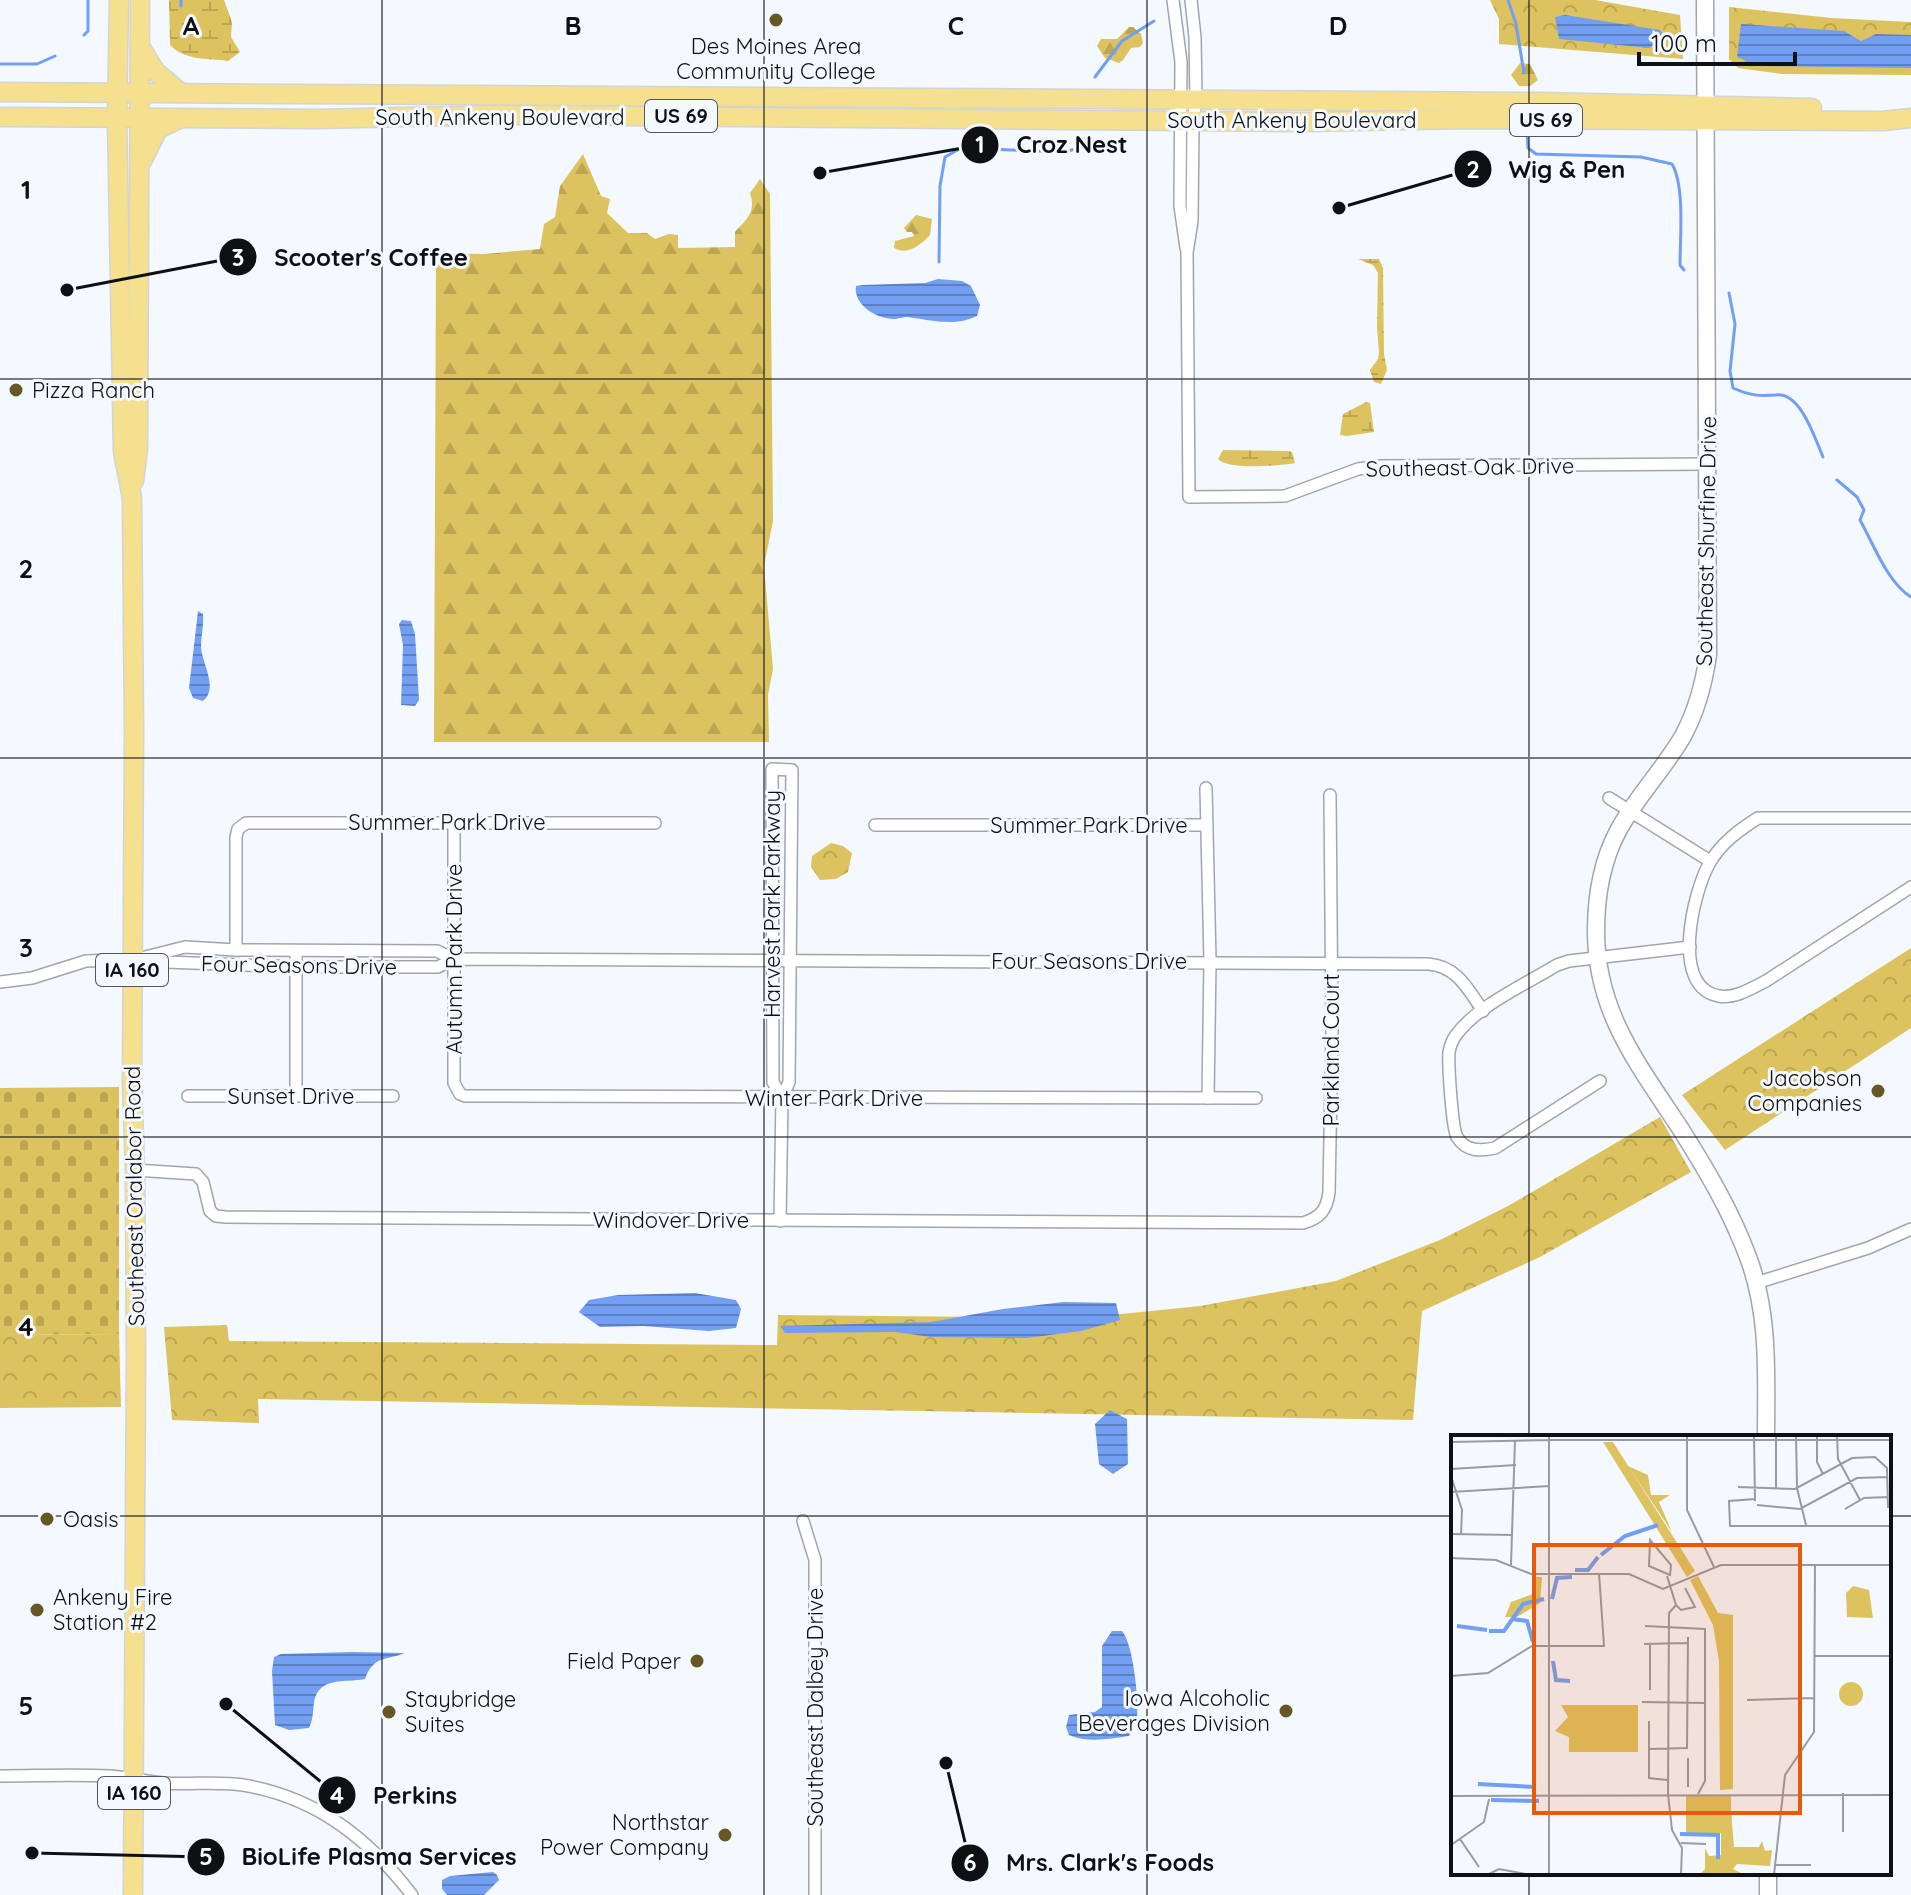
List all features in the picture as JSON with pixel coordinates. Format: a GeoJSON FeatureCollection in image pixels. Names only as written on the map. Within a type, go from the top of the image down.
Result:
{"type":"FeatureCollection","features":[{"type":"Feature","properties":{"kind":"main road","name":"IA 160"},"geometry":{"type":"LineString","coordinates":[[117,106],[119,0]]}},
{"type":"Feature","properties":{"kind":"main road","name":"IA 160"},"geometry":{"type":"LineString","coordinates":[[139,105],[140,0]]}},
{"type":"Feature","properties":{"kind":"main road"},"geometry":{"type":"LineString","coordinates":[[140,46],[155,71],[181,93]]}},
{"type":"Feature","properties":{"kind":"main road","name":"South Ankeny Boulevard"},"geometry":{"type":"LineString","coordinates":[[0,92],[117,106]]}},
{"type":"Feature","properties":{"kind":"main road","name":"South Ankeny Boulevard"},"geometry":{"type":"LineString","coordinates":[[0,117],[139,105],[181,93],[1188,100],[1704,113],[1883,121],[1911,118]]}},
{"type":"Feature","properties":{"kind":"main road"},"geometry":{"type":"LineString","coordinates":[[747,97],[747,117]]}},
{"type":"Feature","properties":{"kind":"main road","name":"South Ankeny Boulevard"},"geometry":{"type":"LineString","coordinates":[[139,105],[181,118],[317,119],[465,115],[1187,121],[1911,112]]}},
{"type":"Feature","properties":{"kind":"main road","name":"Southeast Oralabor Road"},"geometry":{"type":"LineString","coordinates":[[133,1895],[135,1170],[132,1103],[132,498],[138,448],[139,105]]}},
{"type":"Feature","properties":{"kind":"main road","name":"Southeast Oralabor Road"},"geometry":{"type":"LineString","coordinates":[[117,106],[123,452],[132,498]]}},
{"type":"Feature","properties":{"kind":"main road"},"geometry":{"type":"LineString","coordinates":[[138,171],[158,129],[181,118]]}},
{"type":"Feature","properties":{"kind":"street"},"geometry":{"type":"LineString","coordinates":[[1173,0],[1188,100]]}},
{"type":"Feature","properties":{"kind":"street"},"geometry":{"type":"LineString","coordinates":[[1187,121],[1195,37],[1191,0]]}},
{"type":"Feature","properties":{"kind":"street","name":"Southeast Shurfine Drive"},"geometry":{"type":"LineString","coordinates":[[1705,0],[1709,633],[1705,676],[1692,718],[1682,738],[1614,841],[1599,890],[1597,958],[1603,991],[1623,1042],[1715,1184],[1748,1257],[1765,1333],[1766,1435]]}},
{"type":"Feature","properties":{"kind":"street","name":"Southeast Oak Drive"},"geometry":{"type":"LineString","coordinates":[[1187,121],[1180,206],[1187,253],[1189,497],[1285,496],[1358,469],[1381,466],[1708,464]]}},
{"type":"Feature","properties":{"kind":"street","name":"Harvest Park Parkway"},"geometry":{"type":"LineString","coordinates":[[780,1221],[782,1098],[789,1082],[792,770],[772,769],[773,1082],[782,1098]]}},
{"type":"Feature","properties":{"kind":"street"},"geometry":{"type":"LineString","coordinates":[[1206,788],[1210,961],[1208,1098]]}},
{"type":"Feature","properties":{"kind":"street","name":"Parkland Court"},"geometry":{"type":"LineString","coordinates":[[1235,1223],[1303,1223],[1322,1214],[1328,1204],[1330,795]]}},
{"type":"Feature","properties":{"kind":"street"},"geometry":{"type":"LineString","coordinates":[[1609,798],[1710,861]]}},
{"type":"Feature","properties":{"kind":"street"},"geometry":{"type":"LineString","coordinates":[[1911,818],[1758,818],[1734,835],[1710,861],[1693,904],[1692,973],[1703,987],[1717,996],[1729,996],[1766,981],[1911,887]]}},
{"type":"Feature","properties":{"kind":"street","name":"Summer Park Drive"},"geometry":{"type":"LineString","coordinates":[[236,950],[236,837],[241,825],[251,822],[655,823]]}},
{"type":"Feature","properties":{"kind":"street","name":"Autumn Park Drive"},"geometry":{"type":"LineString","coordinates":[[454,823],[454,1083],[460,1094]]}},
{"type":"Feature","properties":{"kind":"street","name":"Summer Park Drive"},"geometry":{"type":"LineString","coordinates":[[875,825],[1207,825]]}},
{"type":"Feature","properties":{"kind":"street","name":"Four Seasons Drive"},"geometry":{"type":"LineString","coordinates":[[132,960],[185,947],[437,951],[453,959],[1210,961],[1437,965],[1459,977],[1483,1011]]}},
{"type":"Feature","properties":{"kind":"street"},"geometry":{"type":"LineString","coordinates":[[1600,1081],[1495,1148],[1479,1151],[1467,1147],[1457,1137],[1453,1123],[1449,1052],[1454,1037],[1483,1011],[1557,965],[1690,947]]}},
{"type":"Feature","properties":{"kind":"street"},"geometry":{"type":"LineString","coordinates":[[296,951],[296,1096]]}},
{"type":"Feature","properties":{"kind":"street","name":"Four Seasons Drive"},"geometry":{"type":"LineString","coordinates":[[132,960],[296,967],[438,967],[453,959]]}},
{"type":"Feature","properties":{"kind":"street"},"geometry":{"type":"LineString","coordinates":[[0,982],[32,978],[86,961],[132,960]]}},
{"type":"Feature","properties":{"kind":"street","name":"Winter Park Drive"},"geometry":{"type":"LineString","coordinates":[[460,1094],[482,1097],[1256,1098]]}},
{"type":"Feature","properties":{"kind":"street","name":"Sunset Drive"},"geometry":{"type":"LineString","coordinates":[[188,1096],[393,1096]]}},
{"type":"Feature","properties":{"kind":"street","name":"Windover Drive"},"geometry":{"type":"LineString","coordinates":[[135,1170],[196,1174],[203,1182],[210,1211],[216,1216],[226,1217],[1235,1223]]}},
{"type":"Feature","properties":{"kind":"street"},"geometry":{"type":"LineString","coordinates":[[1756,1283],[1868,1248],[1911,1229]]}},
{"type":"Feature","properties":{"kind":"street","name":"Southeast Dalbey Drive"},"geometry":{"type":"LineString","coordinates":[[803,1521],[815,1560],[815,1895]]}},
{"type":"Feature","properties":{"kind":"street"},"geometry":{"type":"LineString","coordinates":[[0,1776],[113,1776],[134,1780],[242,1785],[304,1803],[330,1816],[364,1841],[412,1895]]}},
{"type":"Feature","properties":{"kind":"green space"},"geometry":{"type":"Polygon","coordinates":[[[169,0],[224,0],[232,22],[231,37],[240,52],[228,61],[197,58],[176,50],[170,45],[169,0]]]}},
{"type":"Feature","properties":{"kind":"green space"},"geometry":{"type":"Polygon","coordinates":[[[1490,0],[1595,0],[1680,15],[1683,59],[1499,44],[1499,19],[1490,0]]]}},
{"type":"Feature","properties":{"kind":"green space"},"geometry":{"type":"Polygon","coordinates":[[[1729,7],[1831,18],[1911,22],[1911,75],[1782,74],[1738,68],[1729,59],[1729,7]]]}},
{"type":"Feature","properties":{"kind":"green space"},"geometry":{"type":"Polygon","coordinates":[[[1129,27],[1141,34],[1143,43],[1140,47],[1131,48],[1119,63],[1105,58],[1097,46],[1101,39],[1117,39],[1129,27]]]}},
{"type":"Feature","properties":{"kind":"green space"},"geometry":{"type":"Polygon","coordinates":[[[1520,63],[1530,64],[1538,80],[1530,86],[1519,86],[1511,75],[1520,63]]]}},
{"type":"Feature","properties":{"kind":"green space"},"geometry":{"type":"Polygon","coordinates":[[[583,154],[601,196],[610,199],[607,213],[628,233],[647,233],[655,239],[669,234],[678,235],[678,248],[735,247],[735,232],[750,214],[750,193],[760,179],[770,194],[773,521],[764,566],[773,669],[768,695],[769,742],[434,742],[436,253],[484,254],[540,249],[544,224],[555,217],[560,186],[583,154]]]}},
{"type":"Feature","properties":{"kind":"green space"},"geometry":{"type":"Polygon","coordinates":[[[916,215],[932,219],[930,235],[909,250],[894,248],[895,241],[914,236],[904,228],[916,215]]]}},
{"type":"Feature","properties":{"kind":"green space"},"geometry":{"type":"Polygon","coordinates":[[[1358,259],[1379,259],[1383,268],[1387,370],[1381,384],[1374,382],[1370,370],[1379,352],[1378,273],[1373,265],[1358,259]]]}},
{"type":"Feature","properties":{"kind":"green space"},"geometry":{"type":"Polygon","coordinates":[[[1366,402],[1370,403],[1374,432],[1340,435],[1343,414],[1366,402]]]}},
{"type":"Feature","properties":{"kind":"green space"},"geometry":{"type":"Polygon","coordinates":[[[1223,450],[1288,451],[1292,452],[1295,463],[1232,465],[1218,459],[1223,450]]]}},
{"type":"Feature","properties":{"kind":"green space"},"geometry":{"type":"Polygon","coordinates":[[[831,843],[843,846],[852,853],[848,872],[836,879],[820,880],[811,867],[812,856],[831,843]]]}},
{"type":"Feature","properties":{"kind":"green space"},"geometry":{"type":"Polygon","coordinates":[[[1911,948],[1911,1028],[1725,1150],[1682,1095],[1911,948]]]}},
{"type":"Feature","properties":{"kind":"green space"},"geometry":{"type":"Polygon","coordinates":[[[119,1087],[119,1334],[0,1335],[0,1088],[119,1087]]]}},
{"type":"Feature","properties":{"kind":"green space"},"geometry":{"type":"Polygon","coordinates":[[[1660,1117],[1691,1172],[1540,1257],[1422,1311],[1413,1420],[258,1399],[259,1423],[172,1420],[164,1327],[227,1325],[229,1341],[777,1345],[778,1315],[1082,1318],[1200,1306],[1336,1281],[1440,1240],[1508,1206],[1660,1117]]]}},
{"type":"Feature","properties":{"kind":"green space"},"geometry":{"type":"Polygon","coordinates":[[[119,1334],[121,1407],[0,1408],[0,1335],[119,1334]]]}},
{"type":"Feature","properties":{"kind":"water"},"geometry":{"type":"Polygon","coordinates":[[[1565,15],[1660,30],[1666,39],[1649,48],[1559,39],[1555,17],[1565,15]]]}},
{"type":"Feature","properties":{"kind":"water"},"geometry":{"type":"Polygon","coordinates":[[[1741,24],[1844,31],[1861,41],[1876,34],[1911,35],[1911,68],[1758,66],[1737,57],[1741,24]]]}},
{"type":"Feature","properties":{"kind":"water"},"geometry":{"type":"Polygon","coordinates":[[[938,279],[962,281],[971,286],[980,305],[977,316],[951,322],[887,318],[868,310],[856,293],[856,286],[925,283],[938,279]]]}},
{"type":"Feature","properties":{"kind":"water"},"geometry":{"type":"Polygon","coordinates":[[[198,611],[203,614],[201,647],[210,683],[208,696],[203,701],[193,698],[189,688],[198,611]]]}},
{"type":"Feature","properties":{"kind":"water"},"geometry":{"type":"Polygon","coordinates":[[[402,620],[411,621],[415,634],[419,700],[415,706],[401,705],[403,645],[399,624],[402,620]]]}},
{"type":"Feature","properties":{"kind":"water"},"geometry":{"type":"Polygon","coordinates":[[[695,1293],[736,1300],[741,1309],[736,1328],[709,1331],[643,1326],[600,1327],[579,1312],[589,1300],[618,1295],[695,1293]]]}},
{"type":"Feature","properties":{"kind":"water"},"geometry":{"type":"Polygon","coordinates":[[[1064,1302],[1116,1303],[1120,1320],[1081,1331],[1027,1338],[931,1337],[895,1332],[785,1333],[780,1326],[931,1322],[1064,1302]]]}},
{"type":"Feature","properties":{"kind":"water"},"geometry":{"type":"Polygon","coordinates":[[[1110,1410],[1127,1419],[1128,1464],[1113,1474],[1099,1464],[1095,1424],[1110,1410]]]}},
{"type":"Feature","properties":{"kind":"water"},"geometry":{"type":"Polygon","coordinates":[[[1112,1631],[1122,1631],[1132,1659],[1136,1686],[1135,1723],[1129,1736],[1091,1740],[1069,1735],[1066,1727],[1069,1715],[1095,1712],[1102,1707],[1102,1646],[1112,1631]]]}},
{"type":"Feature","properties":{"kind":"water"},"geometry":{"type":"Polygon","coordinates":[[[405,1653],[376,1662],[365,1679],[334,1682],[321,1688],[314,1702],[309,1728],[289,1730],[275,1725],[274,1657],[281,1654],[405,1653]]]}},
{"type":"Feature","properties":{"kind":"water"},"geometry":{"type":"Polygon","coordinates":[[[493,1872],[499,1880],[484,1895],[447,1895],[442,1889],[442,1880],[450,1876],[493,1872]]]}},
{"type":"Feature","properties":{"kind":"waterway"},"geometry":{"type":"LineString","coordinates":[[84,35],[88,31],[88,0]]}},
{"type":"Feature","properties":{"kind":"waterway"},"geometry":{"type":"LineString","coordinates":[[181,0],[181,6]]}},
{"type":"Feature","properties":{"kind":"waterway"},"geometry":{"type":"LineString","coordinates":[[1508,0],[1516,24],[1524,73]]}},
{"type":"Feature","properties":{"kind":"waterway"},"geometry":{"type":"LineString","coordinates":[[1095,77],[1122,41],[1154,21]]}},
{"type":"Feature","properties":{"kind":"waterway"},"geometry":{"type":"LineString","coordinates":[[0,64],[37,64],[55,56]]}},
{"type":"Feature","properties":{"kind":"waterway"},"geometry":{"type":"LineString","coordinates":[[1527,132],[1528,148],[1536,154],[1641,157],[1672,164],[1679,185],[1680,265],[1684,270]]}},
{"type":"Feature","properties":{"kind":"waterway"},"geometry":{"type":"LineString","coordinates":[[939,262],[940,186],[945,157],[961,148],[1064,152],[1079,148],[1084,139]]}},
{"type":"Feature","properties":{"kind":"waterway"},"geometry":{"type":"LineString","coordinates":[[1729,293],[1735,324],[1730,371],[1733,388],[1755,395],[1785,396],[1793,401],[1806,418],[1823,457]]}},
{"type":"Feature","properties":{"kind":"waterway"},"geometry":{"type":"LineString","coordinates":[[1837,480],[1857,497],[1864,510],[1860,520],[1881,562],[1911,597]]}},
{"type":"Feature","properties":{"kind":"place","name":"Des Moines Area Community College"},"geometry":{"type":"Point","coordinates":[776,20]}},
{"type":"Feature","properties":{"kind":"place","name":"Croz Nest"},"geometry":{"type":"Point","coordinates":[820,173]}},
{"type":"Feature","properties":{"kind":"place","name":"Wig & Pen"},"geometry":{"type":"Point","coordinates":[1339,208]}},
{"type":"Feature","properties":{"kind":"place","name":"Scooter's Coffee"},"geometry":{"type":"Point","coordinates":[67,290]}},
{"type":"Feature","properties":{"kind":"place","name":"Pizza Ranch"},"geometry":{"type":"Point","coordinates":[16,390]}},
{"type":"Feature","properties":{"kind":"place","name":"Jacobson Companies"},"geometry":{"type":"Point","coordinates":[1878,1091]}},
{"type":"Feature","properties":{"kind":"place","name":"Oasis"},"geometry":{"type":"Point","coordinates":[47,1519]}},
{"type":"Feature","properties":{"kind":"place","name":"Ankeny Fire Station #2"},"geometry":{"type":"Point","coordinates":[37,1610]}},
{"type":"Feature","properties":{"kind":"place","name":"Field Paper"},"geometry":{"type":"Point","coordinates":[697,1661]}},
{"type":"Feature","properties":{"kind":"place","name":"Perkins"},"geometry":{"type":"Point","coordinates":[226,1704]}},
{"type":"Feature","properties":{"kind":"place","name":"Iowa Alcoholic Beverages Division"},"geometry":{"type":"Point","coordinates":[1286,1711]}},
{"type":"Feature","properties":{"kind":"place","name":"Staybridge Suites"},"geometry":{"type":"Point","coordinates":[389,1712]}},
{"type":"Feature","properties":{"kind":"place","name":"Mrs. Clark's Foods"},"geometry":{"type":"Point","coordinates":[946,1763]}},
{"type":"Feature","properties":{"kind":"place","name":"Northstar Power Company"},"geometry":{"type":"Point","coordinates":[725,1835]}},
{"type":"Feature","properties":{"kind":"place","name":"BioLife Plasma Services"},"geometry":{"type":"Point","coordinates":[32,1853]}}]}
